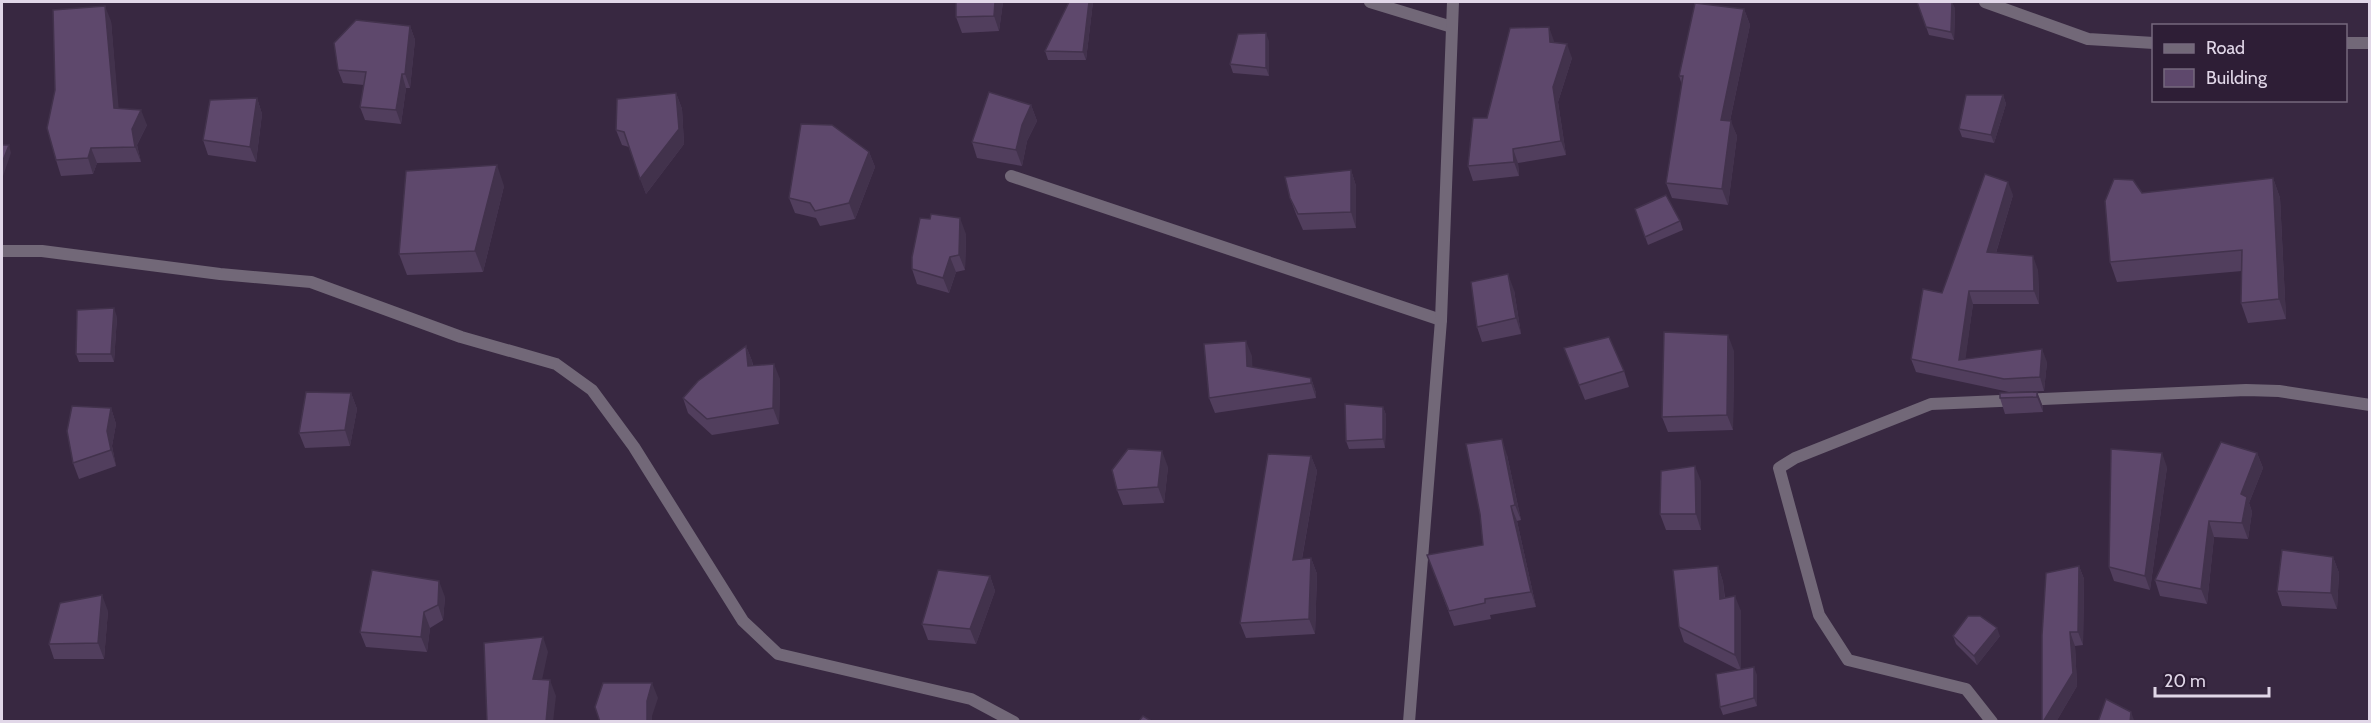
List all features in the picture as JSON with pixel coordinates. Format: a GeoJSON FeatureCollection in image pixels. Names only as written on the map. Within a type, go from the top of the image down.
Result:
{"type":"FeatureCollection","features":[{"type":"Feature","properties":{"kind":"street"},"geometry":{"type":"LineString","coordinates":[[1370,2],[1452,27]]}},
{"type":"Feature","properties":{"kind":"street"},"geometry":{"type":"LineString","coordinates":[[1409,722],[1441,320],[1453,2]]}},
{"type":"Feature","properties":{"kind":"street"},"geometry":{"type":"LineString","coordinates":[[1985,2],[2088,39],[2152,43]]}},
{"type":"Feature","properties":{"kind":"street"},"geometry":{"type":"LineString","coordinates":[[2347,43],[2370,43]]}},
{"type":"Feature","properties":{"kind":"street"},"geometry":{"type":"LineString","coordinates":[[1011,176],[1441,320]]}},
{"type":"Feature","properties":{"kind":"street"},"geometry":{"type":"LineString","coordinates":[[2,251],[42,251],[220,274],[311,282],[461,337],[556,364],[592,390],[634,447],[743,621],[778,654],[971,699],[1014,722]]}},
{"type":"Feature","properties":{"kind":"street"},"geometry":{"type":"LineString","coordinates":[[1992,722],[1966,689],[1848,660],[1819,615],[1779,468],[1795,458],[1931,404],[2246,390],[2279,391],[2370,405]]}},
{"type":"Feature","properties":{"kind":"building"},"geometry":{"type":"Polygon","coordinates":[[[956,2],[995,2],[994,16],[956,17],[956,2]]]}},
{"type":"Feature","properties":{"kind":"building"},"geometry":{"type":"Polygon","coordinates":[[[1069,2],[1089,2],[1083,52],[1045,51],[1069,2]]]}},
{"type":"Feature","properties":{"kind":"building"},"geometry":{"type":"Polygon","coordinates":[[[1917,2],[1952,2],[1951,32],[1926,27],[1917,2]]]}},
{"type":"Feature","properties":{"kind":"building"},"geometry":{"type":"Polygon","coordinates":[[[1695,3],[1744,9],[1721,120],[1731,121],[1722,189],[1666,183],[1683,76],[1679,76],[1695,3]]]}},
{"type":"Feature","properties":{"kind":"building"},"geometry":{"type":"Polygon","coordinates":[[[105,6],[114,108],[141,110],[132,129],[135,147],[91,148],[88,158],[56,160],[47,128],[55,90],[53,10],[105,6]]]}},
{"type":"Feature","properties":{"kind":"building"},"geometry":{"type":"Polygon","coordinates":[[[356,20],[410,26],[405,74],[402,74],[396,110],[360,107],[366,72],[338,70],[334,43],[356,20]]]}},
{"type":"Feature","properties":{"kind":"building"},"geometry":{"type":"Polygon","coordinates":[[[1549,27],[1550,42],[1567,44],[1553,87],[1561,141],[1513,149],[1514,162],[1468,166],[1473,118],[1487,118],[1510,28],[1549,27]]]}},
{"type":"Feature","properties":{"kind":"building"},"geometry":{"type":"Polygon","coordinates":[[[1266,33],[1266,68],[1230,64],[1238,34],[1266,33]]]}},
{"type":"Feature","properties":{"kind":"building"},"geometry":{"type":"Polygon","coordinates":[[[989,92],[1031,105],[1022,125],[1016,150],[972,142],[989,92]]]}},
{"type":"Feature","properties":{"kind":"building"},"geometry":{"type":"Polygon","coordinates":[[[676,93],[679,129],[640,179],[624,132],[616,130],[617,99],[676,93]]]}},
{"type":"Feature","properties":{"kind":"building"},"geometry":{"type":"Polygon","coordinates":[[[1966,95],[2003,95],[1991,135],[1959,129],[1966,95]]]}},
{"type":"Feature","properties":{"kind":"building"},"geometry":{"type":"Polygon","coordinates":[[[257,98],[250,147],[203,140],[210,100],[257,98]]]}},
{"type":"Feature","properties":{"kind":"building"},"geometry":{"type":"Polygon","coordinates":[[[801,124],[832,125],[869,152],[849,203],[815,211],[810,203],[789,198],[801,124]]]}},
{"type":"Feature","properties":{"kind":"building"},"geometry":{"type":"Polygon","coordinates":[[[2,145],[9,145],[2,163],[2,145]]]}},
{"type":"Feature","properties":{"kind":"building"},"geometry":{"type":"Polygon","coordinates":[[[497,165],[475,251],[399,254],[406,171],[497,165]]]}},
{"type":"Feature","properties":{"kind":"building"},"geometry":{"type":"Polygon","coordinates":[[[1351,170],[1351,212],[1298,214],[1290,198],[1285,177],[1351,170]]]}},
{"type":"Feature","properties":{"kind":"building"},"geometry":{"type":"Polygon","coordinates":[[[1985,174],[2008,182],[1987,252],[2033,256],[2034,291],[1969,291],[1959,360],[2042,349],[2040,377],[2004,379],[1911,359],[1923,289],[1942,293],[1985,174]]]}},
{"type":"Feature","properties":{"kind":"building"},"geometry":{"type":"Polygon","coordinates":[[[2273,178],[2279,299],[2241,303],[2242,250],[2110,262],[2105,201],[2114,179],[2133,180],[2142,193],[2273,178]]]}},
{"type":"Feature","properties":{"kind":"building"},"geometry":{"type":"Polygon","coordinates":[[[1666,195],[1680,221],[1645,237],[1635,209],[1666,195]]]}},
{"type":"Feature","properties":{"kind":"building"},"geometry":{"type":"Polygon","coordinates":[[[931,214],[960,218],[959,255],[950,257],[943,278],[912,269],[912,257],[920,218],[930,219],[931,214]]]}},
{"type":"Feature","properties":{"kind":"building"},"geometry":{"type":"Polygon","coordinates":[[[1508,274],[1516,318],[1477,327],[1471,282],[1508,274]]]}},
{"type":"Feature","properties":{"kind":"building"},"geometry":{"type":"Polygon","coordinates":[[[114,308],[111,354],[76,354],[77,310],[114,308]]]}},
{"type":"Feature","properties":{"kind":"building"},"geometry":{"type":"Polygon","coordinates":[[[1664,332],[1728,335],[1727,415],[1662,417],[1664,332]]]}},
{"type":"Feature","properties":{"kind":"building"},"geometry":{"type":"Polygon","coordinates":[[[1609,337],[1624,371],[1579,385],[1564,348],[1609,337]]]}},
{"type":"Feature","properties":{"kind":"building"},"geometry":{"type":"Polygon","coordinates":[[[1246,341],[1247,366],[1311,378],[1311,383],[1209,398],[1204,344],[1246,341]]]}},
{"type":"Feature","properties":{"kind":"building"},"geometry":{"type":"Polygon","coordinates":[[[746,346],[748,366],[774,364],[773,408],[707,419],[683,398],[698,381],[746,346]]]}},
{"type":"Feature","properties":{"kind":"building"},"geometry":{"type":"Polygon","coordinates":[[[306,392],[351,393],[345,430],[299,433],[306,392]]]}},
{"type":"Feature","properties":{"kind":"building"},"geometry":{"type":"Polygon","coordinates":[[[2037,392],[2037,397],[2000,398],[2000,393],[2037,392]]]}},
{"type":"Feature","properties":{"kind":"building"},"geometry":{"type":"Polygon","coordinates":[[[1345,404],[1383,407],[1383,439],[1346,441],[1345,404]]]}},
{"type":"Feature","properties":{"kind":"building"},"geometry":{"type":"Polygon","coordinates":[[[72,406],[111,408],[107,431],[111,450],[73,463],[67,431],[72,406]]]}},
{"type":"Feature","properties":{"kind":"building"},"geometry":{"type":"Polygon","coordinates":[[[1502,439],[1515,505],[1511,506],[1531,592],[1485,599],[1485,603],[1449,611],[1427,555],[1483,545],[1480,514],[1466,444],[1502,439]]]}},
{"type":"Feature","properties":{"kind":"building"},"geometry":{"type":"Polygon","coordinates":[[[2221,442],[2257,453],[2241,494],[2247,497],[2242,523],[2209,521],[2201,589],[2155,580],[2221,442]]]}},
{"type":"Feature","properties":{"kind":"building"},"geometry":{"type":"Polygon","coordinates":[[[1128,449],[1162,451],[1158,487],[1117,490],[1112,470],[1128,449]]]}},
{"type":"Feature","properties":{"kind":"building"},"geometry":{"type":"Polygon","coordinates":[[[2111,449],[2162,453],[2145,576],[2109,567],[2111,449]]]}},
{"type":"Feature","properties":{"kind":"building"},"geometry":{"type":"Polygon","coordinates":[[[1268,454],[1311,456],[1293,560],[1311,558],[1309,619],[1240,623],[1268,454]]]}},
{"type":"Feature","properties":{"kind":"building"},"geometry":{"type":"Polygon","coordinates":[[[1695,466],[1696,514],[1660,514],[1661,471],[1695,466]]]}},
{"type":"Feature","properties":{"kind":"building"},"geometry":{"type":"Polygon","coordinates":[[[2282,550],[2333,557],[2331,593],[2277,591],[2282,550]]]}},
{"type":"Feature","properties":{"kind":"building"},"geometry":{"type":"Polygon","coordinates":[[[1718,566],[1720,599],[1735,596],[1735,655],[1679,627],[1673,570],[1718,566]]]}},
{"type":"Feature","properties":{"kind":"building"},"geometry":{"type":"Polygon","coordinates":[[[2079,566],[2078,632],[2070,632],[2073,673],[2042,722],[2042,635],[2046,573],[2079,566]]]}},
{"type":"Feature","properties":{"kind":"building"},"geometry":{"type":"Polygon","coordinates":[[[372,570],[439,581],[438,605],[424,612],[421,637],[360,632],[372,570]]]}},
{"type":"Feature","properties":{"kind":"building"},"geometry":{"type":"Polygon","coordinates":[[[938,570],[990,576],[970,629],[922,624],[938,570]]]}},
{"type":"Feature","properties":{"kind":"building"},"geometry":{"type":"Polygon","coordinates":[[[102,595],[98,643],[49,644],[60,603],[102,595]]]}},
{"type":"Feature","properties":{"kind":"building"},"geometry":{"type":"Polygon","coordinates":[[[1968,616],[1980,616],[1997,628],[1974,656],[1953,636],[1968,616]]]}},
{"type":"Feature","properties":{"kind":"building"},"geometry":{"type":"Polygon","coordinates":[[[543,637],[533,679],[550,680],[546,722],[487,722],[484,643],[543,637]]]}},
{"type":"Feature","properties":{"kind":"building"},"geometry":{"type":"Polygon","coordinates":[[[1754,667],[1754,698],[1720,707],[1716,674],[1754,667]]]}},
{"type":"Feature","properties":{"kind":"building"},"geometry":{"type":"Polygon","coordinates":[[[603,683],[652,683],[647,701],[647,722],[600,722],[595,707],[603,683]]]}},
{"type":"Feature","properties":{"kind":"building"},"geometry":{"type":"Polygon","coordinates":[[[2106,699],[2131,712],[2130,722],[2098,722],[2106,699]]]}},
{"type":"Feature","properties":{"kind":"building"},"geometry":{"type":"Polygon","coordinates":[[[1143,716],[1153,722],[1138,722],[1143,716]]]}}]}
